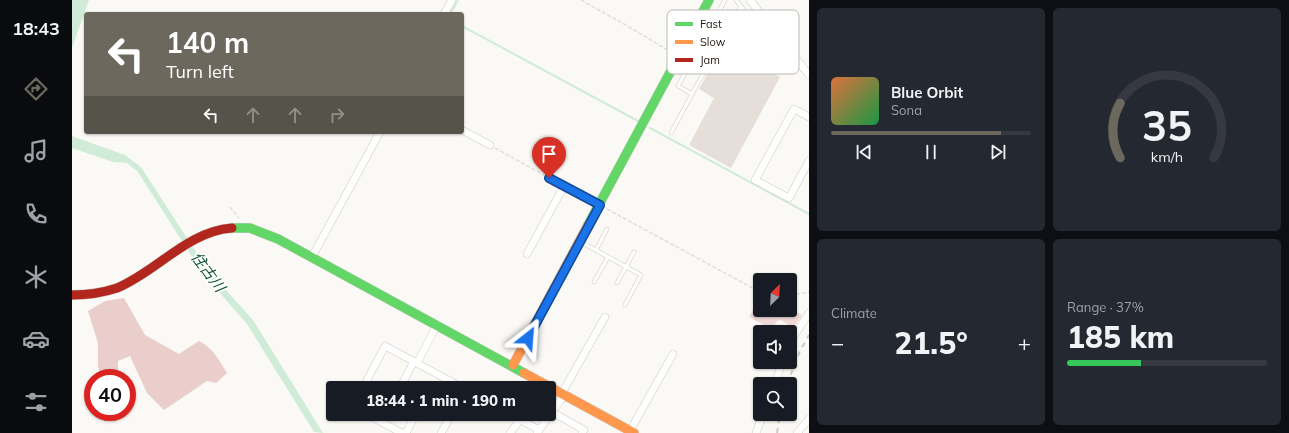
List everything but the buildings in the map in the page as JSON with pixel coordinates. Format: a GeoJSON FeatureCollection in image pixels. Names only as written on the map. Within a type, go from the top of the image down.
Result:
{"type":"FeatureCollection","features":[{"type":"Feature","properties":{"kind":"street"},"geometry":{"type":"LineString","coordinates":[[445,12],[452,0]]}},
{"type":"Feature","properties":{"kind":"street"},"geometry":{"type":"LineString","coordinates":[[705,10],[710,0]]}},
{"type":"Feature","properties":{"kind":"street"},"geometry":{"type":"LineString","coordinates":[[750,0],[758,10]]}},
{"type":"Feature","properties":{"kind":"street"},"geometry":{"type":"LineString","coordinates":[[799,62],[809,75]]}},
{"type":"Feature","properties":{"kind":"street"},"geometry":{"type":"LineString","coordinates":[[513,365],[670,74]]}},
{"type":"Feature","properties":{"kind":"street"},"geometry":{"type":"LineString","coordinates":[[809,117],[794,109],[755,180],[789,198],[809,161]]}},
{"type":"Feature","properties":{"kind":"street"},"geometry":{"type":"LineString","coordinates":[[464,131],[490,145]]}},
{"type":"Feature","properties":{"kind":"street"},"geometry":{"type":"LineString","coordinates":[[312,256],[379,134]]}},
{"type":"Feature","properties":{"kind":"street"},"geometry":{"type":"LineString","coordinates":[[549,178],[600,205]]}},
{"type":"Feature","properties":{"kind":"street"},"geometry":{"type":"LineString","coordinates":[[527,254],[564,186]]}},
{"type":"Feature","properties":{"kind":"street"},"geometry":{"type":"LineString","coordinates":[[72,295],[81,296],[99,294],[119,286],[159,264],[171,255],[204,236],[231,226],[245,226],[266,233],[312,256],[513,365],[632,432],[672,354]]}},
{"type":"Feature","properties":{"kind":"street"},"geometry":{"type":"LineString","coordinates":[[797,331],[809,313]]}},
{"type":"Feature","properties":{"kind":"street"},"geometry":{"type":"LineString","coordinates":[[556,405],[605,317]]}},
{"type":"Feature","properties":{"kind":"street"},"geometry":{"type":"LineString","coordinates":[[404,381],[437,325]]}},
{"type":"Feature","properties":{"kind":"street"},"geometry":{"type":"LineString","coordinates":[[367,381],[385,346],[450,381]]}},
{"type":"Feature","properties":{"kind":"street"},"geometry":{"type":"LineString","coordinates":[[556,414],[584,430],[582,433]]}},
{"type":"Feature","properties":{"kind":"street"},"geometry":{"type":"LineString","coordinates":[[798,433],[809,419]]}},
{"type":"Feature","properties":{"kind":"street"},"geometry":{"type":"LineString","coordinates":[[379,421],[402,433]]}},
{"type":"Feature","properties":{"kind":"street"},"geometry":{"type":"LineString","coordinates":[[406,433],[412,421]]}},
{"type":"Feature","properties":{"kind":"street"},"geometry":{"type":"LineString","coordinates":[[441,433],[448,421]]}},
{"type":"Feature","properties":{"kind":"street"},"geometry":{"type":"LineString","coordinates":[[510,433],[519,421]]}},
{"type":"Feature","properties":{"kind":"street"},"geometry":{"type":"LineString","coordinates":[[522,421],[538,432],[546,421]]}},
{"type":"Feature","properties":{"kind":"street"},"geometry":{"type":"LineString","coordinates":[[756,433],[760,421]]}},
{"type":"Feature","properties":{"kind":"lane"},"geometry":{"type":"LineString","coordinates":[[720,10],[725,0]]}},
{"type":"Feature","properties":{"kind":"lane"},"geometry":{"type":"LineString","coordinates":[[736,1],[744,10]]}},
{"type":"Feature","properties":{"kind":"lane"},"geometry":{"type":"LineString","coordinates":[[739,10],[741,6]]}},
{"type":"Feature","properties":{"kind":"lane"},"geometry":{"type":"LineString","coordinates":[[685,74],[678,86],[692,94]]}},
{"type":"Feature","properties":{"kind":"lane"},"geometry":{"type":"LineString","coordinates":[[672,133],[703,74]]}},
{"type":"Feature","properties":{"kind":"lane"},"geometry":{"type":"LineString","coordinates":[[596,250],[607,229]]}},
{"type":"Feature","properties":{"kind":"lane"},"geometry":{"type":"LineString","coordinates":[[580,242],[641,275],[625,304]]}},
{"type":"Feature","properties":{"kind":"lane"},"geometry":{"type":"LineString","coordinates":[[617,283],[634,252]]}},
{"type":"Feature","properties":{"kind":"lane"},"geometry":{"type":"LineString","coordinates":[[594,282],[608,257]]}},
{"type":"Feature","properties":{"kind":"path"},"geometry":{"type":"LineString","coordinates":[[581,0],[667,50]]}},
{"type":"Feature","properties":{"kind":"path"},"geometry":{"type":"LineString","coordinates":[[490,145],[549,178]]}},
{"type":"Feature","properties":{"kind":"path"},"geometry":{"type":"LineString","coordinates":[[600,205],[753,288]]}},
{"type":"Feature","properties":{"kind":"path"},"geometry":{"type":"LineString","coordinates":[[230,207],[245,226]]}},
{"type":"Feature","properties":{"kind":"path"},"geometry":{"type":"LineString","coordinates":[[797,294],[809,292]]}},
{"type":"Feature","properties":{"kind":"shaded area"},"geometry":{"type":"Polygon","coordinates":[[[124,298],[145,335],[179,354],[199,341],[212,351],[227,373],[216,383],[207,381],[164,410],[147,393],[130,356],[118,361],[118,369],[99,369],[98,343],[88,311],[105,301],[124,298]]]}},
{"type":"Feature","properties":{"kind":"shaded area"},"geometry":{"type":"Polygon","coordinates":[[[753,309],[753,317],[797,317],[797,312],[802,315],[795,325],[788,325],[779,319],[774,325],[764,325],[749,317],[753,309]]]}},
{"type":"Feature","properties":{"kind":"water"},"geometry":{"type":"Polygon","coordinates":[[[72,0],[89,0],[84,12],[72,48],[72,0]]]}},
{"type":"Feature","properties":{"kind":"water","name":"住古川"},"geometry":{"type":"Polygon","coordinates":[[[72,136],[125,155],[141,167],[207,269],[253,320],[323,433],[314,432],[247,324],[203,274],[138,172],[127,163],[113,162],[72,148],[72,136]]]}},
{"type":"Feature","properties":{"kind":"waterway"},"geometry":{"type":"LineString","coordinates":[[451,12],[458,0]]}},
{"type":"Feature","properties":{"kind":"waterway"},"geometry":{"type":"LineString","coordinates":[[464,27],[638,121]]}},
{"type":"Feature","properties":{"kind":"waterway"},"geometry":{"type":"LineString","coordinates":[[650,128],[809,214]]}},
{"type":"Feature","properties":{"kind":"railway"},"geometry":{"type":"LineString","coordinates":[[790,377],[800,351],[809,335]]}},
{"type":"Feature","properties":{"kind":"railway"},"geometry":{"type":"LineString","coordinates":[[777,433],[779,421]]}},
{"type":"Feature","properties":{"kind":"traffic: fast"},"geometry":{"type":"LineString","coordinates":[[704,10],[709,0]]}},
{"type":"Feature","properties":{"kind":"traffic: fast"},"geometry":{"type":"LineString","coordinates":[[588,225],[669,74]]}},
{"type":"Feature","properties":{"kind":"traffic: fast"},"geometry":{"type":"LineString","coordinates":[[232,228],[250,228],[278,239],[524,373]]}},
{"type":"Feature","properties":{"kind":"traffic: slow"},"geometry":{"type":"LineString","coordinates":[[513,365],[588,225]]}},
{"type":"Feature","properties":{"kind":"traffic: slow"},"geometry":{"type":"LineString","coordinates":[[524,373],[634,433]]}},
{"type":"Feature","properties":{"kind":"traffic: jam"},"geometry":{"type":"LineString","coordinates":[[72,295],[84,295],[117,288],[131,281],[201,236],[232,228]]}},
{"type":"Feature","properties":{"kind":"route"},"geometry":{"type":"LineString","coordinates":[[528,338],[600,205],[549,178]]}}]}
